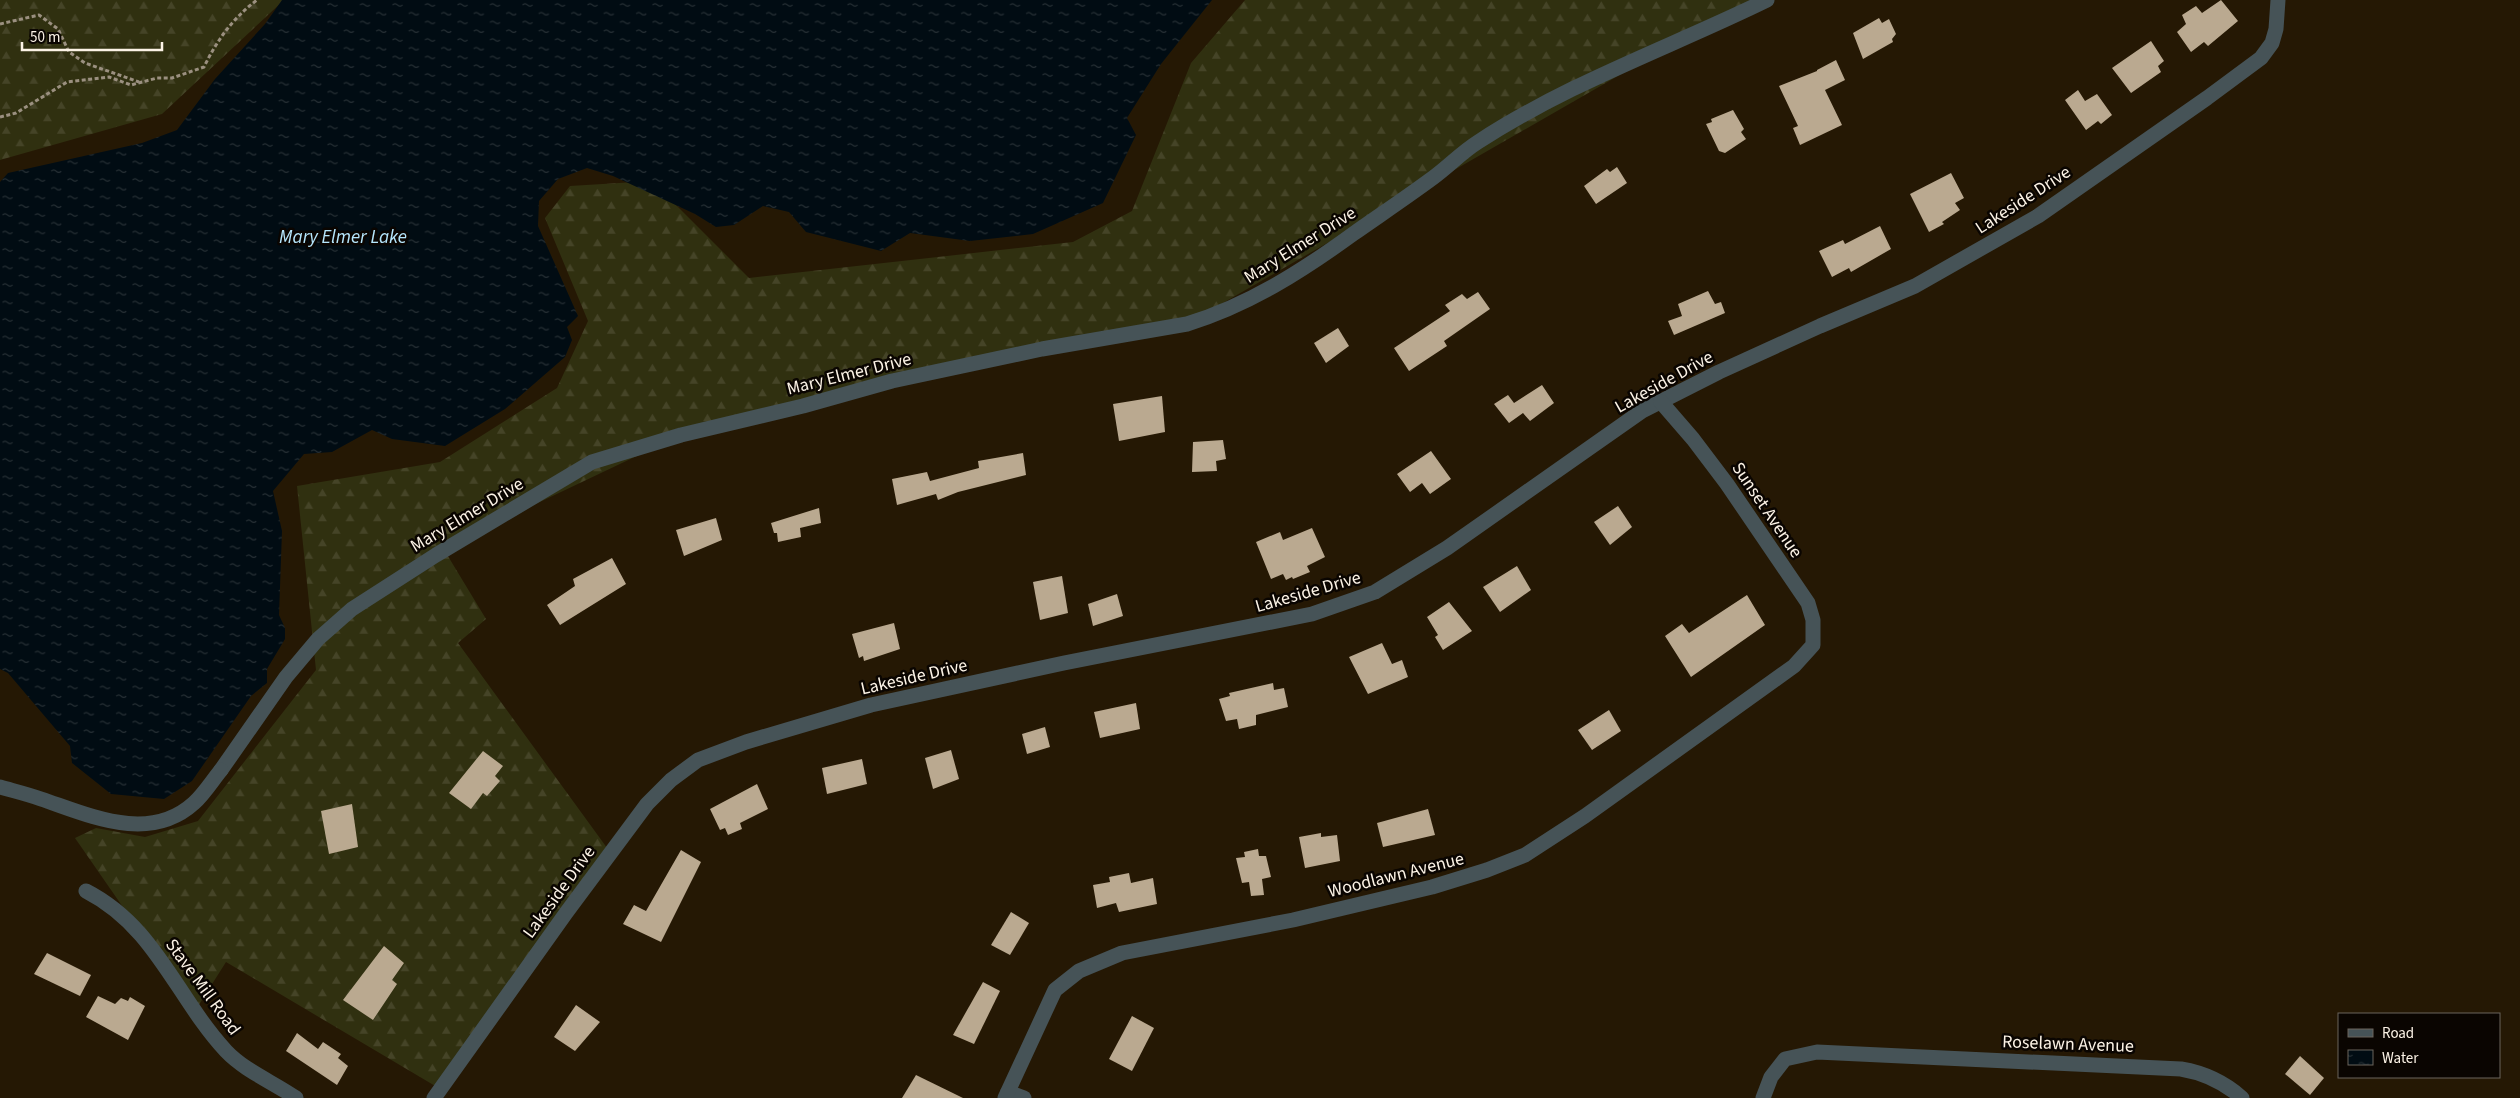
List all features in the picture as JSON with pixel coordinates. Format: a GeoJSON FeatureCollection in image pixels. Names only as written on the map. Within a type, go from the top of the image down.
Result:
{"type":"FeatureCollection","features":[{"type":"Feature","properties":{"kind":"street","name":"Mary Elmer Drive"},"geometry":{"type":"LineString","coordinates":[[0,787],[116,823],[136,825],[155,822],[183,810],[194,803],[221,770],[286,677],[318,639],[352,609],[436,555],[592,462],[681,435],[804,406],[892,381],[1042,349],[1187,324],[1218,314],[1281,284],[1326,255],[1477,143],[1522,116],[1682,38],[1767,0]]}},
{"type":"Feature","properties":{"kind":"street","name":"Lakeside Drive"},"geometry":{"type":"LineString","coordinates":[[434,1098],[566,913],[647,804],[671,780],[698,760],[746,742],[871,705],[1064,662],[1312,614],[1375,592],[1407,574],[1642,411],[1820,326],[1915,286],[2038,216],[2261,58],[2273,39],[2279,13],[2278,0]]}},
{"type":"Feature","properties":{"kind":"street","name":"Sunset Avenue"},"geometry":{"type":"LineString","coordinates":[[1661,402],[1727,484],[1808,603],[1814,630],[1813,645],[1809,650]]}},
{"type":"Feature","properties":{"kind":"street","name":"Woodlawn Avenue"},"geometry":{"type":"LineString","coordinates":[[1007,1095],[1056,990],[1079,971],[1122,953],[1293,920],[1432,886],[1487,870],[1525,855],[1584,816],[1794,666],[1809,650]]}},
{"type":"Feature","properties":{"kind":"street","name":"Stave Mill Road"},"geometry":{"type":"LineString","coordinates":[[86,892],[106,902],[130,921],[163,962],[226,1051],[245,1067],[296,1098]]}},
{"type":"Feature","properties":{"kind":"street","name":"Roselawn Avenue"},"geometry":{"type":"LineString","coordinates":[[1763,1098],[1778,1066],[1793,1056],[1817,1052],[2181,1069],[2198,1072],[2221,1082],[2242,1098]]}},
{"type":"Feature","properties":{"kind":"street"},"geometry":{"type":"LineString","coordinates":[[1007,1095],[1024,1098]]}},
{"type":"Feature","properties":{"kind":"path"},"geometry":{"type":"LineString","coordinates":[[0,117],[16,113],[67,82],[109,77],[131,85],[157,78],[172,78],[204,67],[216,42],[242,12],[258,0]]}},
{"type":"Feature","properties":{"kind":"path"},"geometry":{"type":"LineString","coordinates":[[0,24],[39,15],[58,29],[69,52],[85,63],[139,83]]}},
{"type":"Feature","properties":{"kind":"green space"},"geometry":{"type":"Polygon","coordinates":[[[0,0],[284,0],[162,114],[0,160],[0,0]]]}},
{"type":"Feature","properties":{"kind":"green space"},"geometry":{"type":"Polygon","coordinates":[[[1245,0],[1750,0],[1202,315],[702,425],[443,548],[486,619],[458,643],[610,852],[442,1090],[226,962],[195,1011],[75,838],[96,828],[145,837],[198,821],[316,670],[297,486],[440,462],[557,388],[588,321],[545,218],[570,186],[652,181],[749,278],[1073,242],[1132,211],[1191,63],[1245,0]]]}},
{"type":"Feature","properties":{"kind":"water","name":"Mary Elmer Lake"},"geometry":{"type":"Polygon","coordinates":[[[282,0],[1212,0],[1161,64],[1127,118],[1136,135],[1103,203],[1033,234],[970,241],[910,233],[881,251],[806,232],[789,212],[763,206],[734,225],[716,227],[695,214],[613,176],[587,168],[558,179],[539,201],[538,226],[578,316],[567,327],[572,340],[565,357],[505,409],[445,446],[392,439],[372,430],[332,452],[304,454],[273,491],[282,531],[279,615],[285,628],[285,639],[267,669],[267,683],[251,696],[192,781],[164,799],[111,794],[72,763],[70,746],[8,673],[0,669],[0,182],[8,173],[142,143],[177,130],[215,79],[265,24],[282,0]]]}},
{"type":"Feature","properties":{"kind":"building"},"geometry":{"type":"Polygon","coordinates":[[[2221,0],[2238,21],[2208,46],[2204,42],[2191,52],[2177,32],[2186,24],[2182,15],[2196,6],[2202,13],[2221,0]]]}},
{"type":"Feature","properties":{"kind":"building"},"geometry":{"type":"Polygon","coordinates":[[[1879,18],[1882,23],[1889,19],[1896,34],[1892,39],[1893,42],[1863,59],[1853,33],[1879,18]]]}},
{"type":"Feature","properties":{"kind":"building"},"geometry":{"type":"Polygon","coordinates":[[[2151,41],[2164,61],[2158,66],[2161,72],[2131,93],[2112,68],[2151,41]]]}},
{"type":"Feature","properties":{"kind":"building"},"geometry":{"type":"Polygon","coordinates":[[[1836,60],[1845,80],[1825,90],[1842,125],[1800,145],[1793,128],[1798,126],[1779,86],[1817,71],[1836,60]]]}},
{"type":"Feature","properties":{"kind":"building"},"geometry":{"type":"Polygon","coordinates":[[[2078,90],[2085,101],[2097,94],[2112,115],[2101,124],[2098,121],[2086,130],[2065,100],[2078,90]]]}},
{"type":"Feature","properties":{"kind":"building"},"geometry":{"type":"Polygon","coordinates":[[[1733,110],[1744,129],[1741,132],[1746,139],[1725,153],[1719,151],[1706,124],[1712,122],[1711,119],[1733,110]]]}},
{"type":"Feature","properties":{"kind":"building"},"geometry":{"type":"Polygon","coordinates":[[[1617,167],[1627,183],[1596,204],[1584,186],[1607,169],[1610,172],[1617,167]]]}},
{"type":"Feature","properties":{"kind":"building"},"geometry":{"type":"Polygon","coordinates":[[[1951,173],[1964,198],[1955,203],[1960,210],[1942,222],[1944,224],[1929,232],[1910,194],[1951,173]]]}},
{"type":"Feature","properties":{"kind":"building"},"geometry":{"type":"Polygon","coordinates":[[[1880,226],[1891,249],[1851,272],[1849,268],[1832,277],[1819,251],[1843,240],[1845,244],[1880,226]]]}},
{"type":"Feature","properties":{"kind":"building"},"geometry":{"type":"Polygon","coordinates":[[[1708,291],[1715,304],[1721,302],[1725,313],[1674,335],[1668,321],[1682,316],[1678,304],[1708,291]]]}},
{"type":"Feature","properties":{"kind":"building"},"geometry":{"type":"Polygon","coordinates":[[[1478,292],[1490,309],[1444,341],[1447,346],[1409,371],[1394,348],[1450,311],[1445,305],[1462,294],[1467,299],[1478,292]]]}},
{"type":"Feature","properties":{"kind":"building"},"geometry":{"type":"Polygon","coordinates":[[[1338,328],[1349,346],[1326,363],[1314,343],[1338,328]]]}},
{"type":"Feature","properties":{"kind":"building"},"geometry":{"type":"Polygon","coordinates":[[[1542,385],[1554,403],[1530,421],[1523,413],[1509,423],[1494,404],[1508,395],[1514,403],[1542,385]]]}},
{"type":"Feature","properties":{"kind":"building"},"geometry":{"type":"Polygon","coordinates":[[[1162,396],[1165,432],[1119,441],[1113,404],[1162,396]]]}},
{"type":"Feature","properties":{"kind":"building"},"geometry":{"type":"Polygon","coordinates":[[[1223,440],[1226,459],[1216,461],[1217,471],[1192,472],[1193,442],[1223,440]]]}},
{"type":"Feature","properties":{"kind":"building"},"geometry":{"type":"Polygon","coordinates":[[[1431,451],[1451,479],[1430,494],[1422,483],[1410,492],[1397,474],[1431,451]]]}},
{"type":"Feature","properties":{"kind":"building"},"geometry":{"type":"Polygon","coordinates":[[[1023,453],[1026,475],[958,492],[938,500],[936,494],[897,505],[892,479],[927,472],[930,481],[979,468],[978,461],[1023,453]]]}},
{"type":"Feature","properties":{"kind":"building"},"geometry":{"type":"Polygon","coordinates":[[[1618,506],[1632,527],[1610,545],[1594,522],[1618,506]]]}},
{"type":"Feature","properties":{"kind":"building"},"geometry":{"type":"Polygon","coordinates":[[[819,508],[821,523],[800,528],[801,537],[778,542],[777,533],[774,533],[771,523],[819,508]]]}},
{"type":"Feature","properties":{"kind":"building"},"geometry":{"type":"Polygon","coordinates":[[[716,518],[722,540],[684,556],[676,530],[716,518]]]}},
{"type":"Feature","properties":{"kind":"building"},"geometry":{"type":"Polygon","coordinates":[[[1312,528],[1325,557],[1307,566],[1310,572],[1293,579],[1292,577],[1286,580],[1283,574],[1271,579],[1256,542],[1280,532],[1283,540],[1312,528]]]}},
{"type":"Feature","properties":{"kind":"building"},"geometry":{"type":"Polygon","coordinates":[[[612,558],[626,584],[560,625],[547,605],[575,586],[573,579],[612,558]]]}},
{"type":"Feature","properties":{"kind":"building"},"geometry":{"type":"Polygon","coordinates":[[[1517,566],[1531,590],[1500,612],[1483,587],[1517,566]]]}},
{"type":"Feature","properties":{"kind":"building"},"geometry":{"type":"Polygon","coordinates":[[[1062,576],[1068,613],[1040,620],[1033,582],[1062,576]]]}},
{"type":"Feature","properties":{"kind":"building"},"geometry":{"type":"Polygon","coordinates":[[[1117,594],[1123,616],[1093,626],[1088,604],[1117,594]]]}},
{"type":"Feature","properties":{"kind":"building"},"geometry":{"type":"Polygon","coordinates":[[[1747,595],[1765,625],[1691,677],[1665,636],[1682,624],[1689,633],[1747,595]]]}},
{"type":"Feature","properties":{"kind":"building"},"geometry":{"type":"Polygon","coordinates":[[[1449,602],[1472,631],[1443,650],[1435,637],[1438,635],[1427,617],[1449,602]]]}},
{"type":"Feature","properties":{"kind":"building"},"geometry":{"type":"Polygon","coordinates":[[[894,623],[900,649],[864,661],[863,656],[859,658],[852,634],[894,623]]]}},
{"type":"Feature","properties":{"kind":"building"},"geometry":{"type":"Polygon","coordinates":[[[1382,643],[1392,664],[1402,660],[1408,677],[1368,694],[1349,657],[1382,643]]]}},
{"type":"Feature","properties":{"kind":"building"},"geometry":{"type":"Polygon","coordinates":[[[1273,683],[1274,690],[1284,688],[1288,707],[1256,715],[1256,725],[1239,729],[1237,719],[1226,721],[1219,699],[1230,696],[1229,693],[1273,683]]]}},
{"type":"Feature","properties":{"kind":"building"},"geometry":{"type":"Polygon","coordinates":[[[1136,703],[1140,729],[1100,738],[1094,712],[1136,703]]]}},
{"type":"Feature","properties":{"kind":"building"},"geometry":{"type":"Polygon","coordinates":[[[1609,710],[1621,731],[1592,750],[1578,730],[1609,710]]]}},
{"type":"Feature","properties":{"kind":"building"},"geometry":{"type":"Polygon","coordinates":[[[1045,727],[1050,747],[1027,754],[1022,734],[1045,727]]]}},
{"type":"Feature","properties":{"kind":"building"},"geometry":{"type":"Polygon","coordinates":[[[951,750],[959,779],[933,789],[925,758],[951,750]]]}},
{"type":"Feature","properties":{"kind":"building"},"geometry":{"type":"Polygon","coordinates":[[[483,751],[503,766],[495,776],[500,781],[487,796],[483,793],[471,809],[449,793],[483,751]]]}},
{"type":"Feature","properties":{"kind":"building"},"geometry":{"type":"Polygon","coordinates":[[[862,759],[867,784],[827,794],[822,768],[862,759]]]}},
{"type":"Feature","properties":{"kind":"building"},"geometry":{"type":"Polygon","coordinates":[[[757,784],[768,809],[740,823],[742,829],[728,835],[725,828],[720,830],[710,809],[757,784]]]}},
{"type":"Feature","properties":{"kind":"building"},"geometry":{"type":"Polygon","coordinates":[[[352,804],[358,847],[329,854],[321,811],[352,804]]]}},
{"type":"Feature","properties":{"kind":"building"},"geometry":{"type":"Polygon","coordinates":[[[1428,809],[1435,835],[1383,847],[1377,823],[1428,809]]]}},
{"type":"Feature","properties":{"kind":"building"},"geometry":{"type":"Polygon","coordinates":[[[1321,833],[1321,837],[1337,835],[1340,861],[1305,868],[1299,837],[1321,833]]]}},
{"type":"Feature","properties":{"kind":"building"},"geometry":{"type":"Polygon","coordinates":[[[1258,849],[1259,856],[1266,856],[1271,877],[1262,879],[1264,895],[1251,896],[1249,882],[1242,883],[1236,858],[1245,857],[1244,852],[1258,849]]]}},
{"type":"Feature","properties":{"kind":"building"},"geometry":{"type":"Polygon","coordinates":[[[681,850],[701,862],[661,942],[623,924],[634,905],[646,911],[681,850]]]}},
{"type":"Feature","properties":{"kind":"building"},"geometry":{"type":"Polygon","coordinates":[[[1129,873],[1131,883],[1153,878],[1157,904],[1119,912],[1116,903],[1097,908],[1093,885],[1110,882],[1109,877],[1129,873]]]}},
{"type":"Feature","properties":{"kind":"building"},"geometry":{"type":"Polygon","coordinates":[[[1011,912],[1029,923],[1010,955],[991,945],[1011,912]]]}},
{"type":"Feature","properties":{"kind":"building"},"geometry":{"type":"Polygon","coordinates":[[[384,946],[404,963],[392,980],[397,984],[373,1020],[343,1000],[384,946]]]}},
{"type":"Feature","properties":{"kind":"building"},"geometry":{"type":"Polygon","coordinates":[[[47,953],[91,975],[80,996],[34,974],[47,953]]]}},
{"type":"Feature","properties":{"kind":"building"},"geometry":{"type":"Polygon","coordinates":[[[983,982],[1000,991],[974,1044],[953,1035],[983,982]]]}},
{"type":"Feature","properties":{"kind":"building"},"geometry":{"type":"Polygon","coordinates":[[[98,996],[115,1004],[121,998],[128,1001],[130,997],[145,1006],[128,1040],[86,1017],[98,996]]]}},
{"type":"Feature","properties":{"kind":"building"},"geometry":{"type":"Polygon","coordinates":[[[576,1005],[600,1022],[575,1051],[554,1037],[576,1005]]]}},
{"type":"Feature","properties":{"kind":"building"},"geometry":{"type":"Polygon","coordinates":[[[1132,1016],[1154,1028],[1132,1071],[1109,1059],[1132,1016]]]}},
{"type":"Feature","properties":{"kind":"building"},"geometry":{"type":"Polygon","coordinates":[[[297,1033],[318,1049],[323,1042],[341,1054],[338,1058],[348,1066],[337,1085],[286,1051],[297,1033]]]}},
{"type":"Feature","properties":{"kind":"building"},"geometry":{"type":"Polygon","coordinates":[[[2300,1056],[2324,1078],[2310,1095],[2285,1074],[2300,1056]]]}},
{"type":"Feature","properties":{"kind":"building"},"geometry":{"type":"Polygon","coordinates":[[[916,1075],[963,1098],[902,1098],[916,1075]]]}}]}
